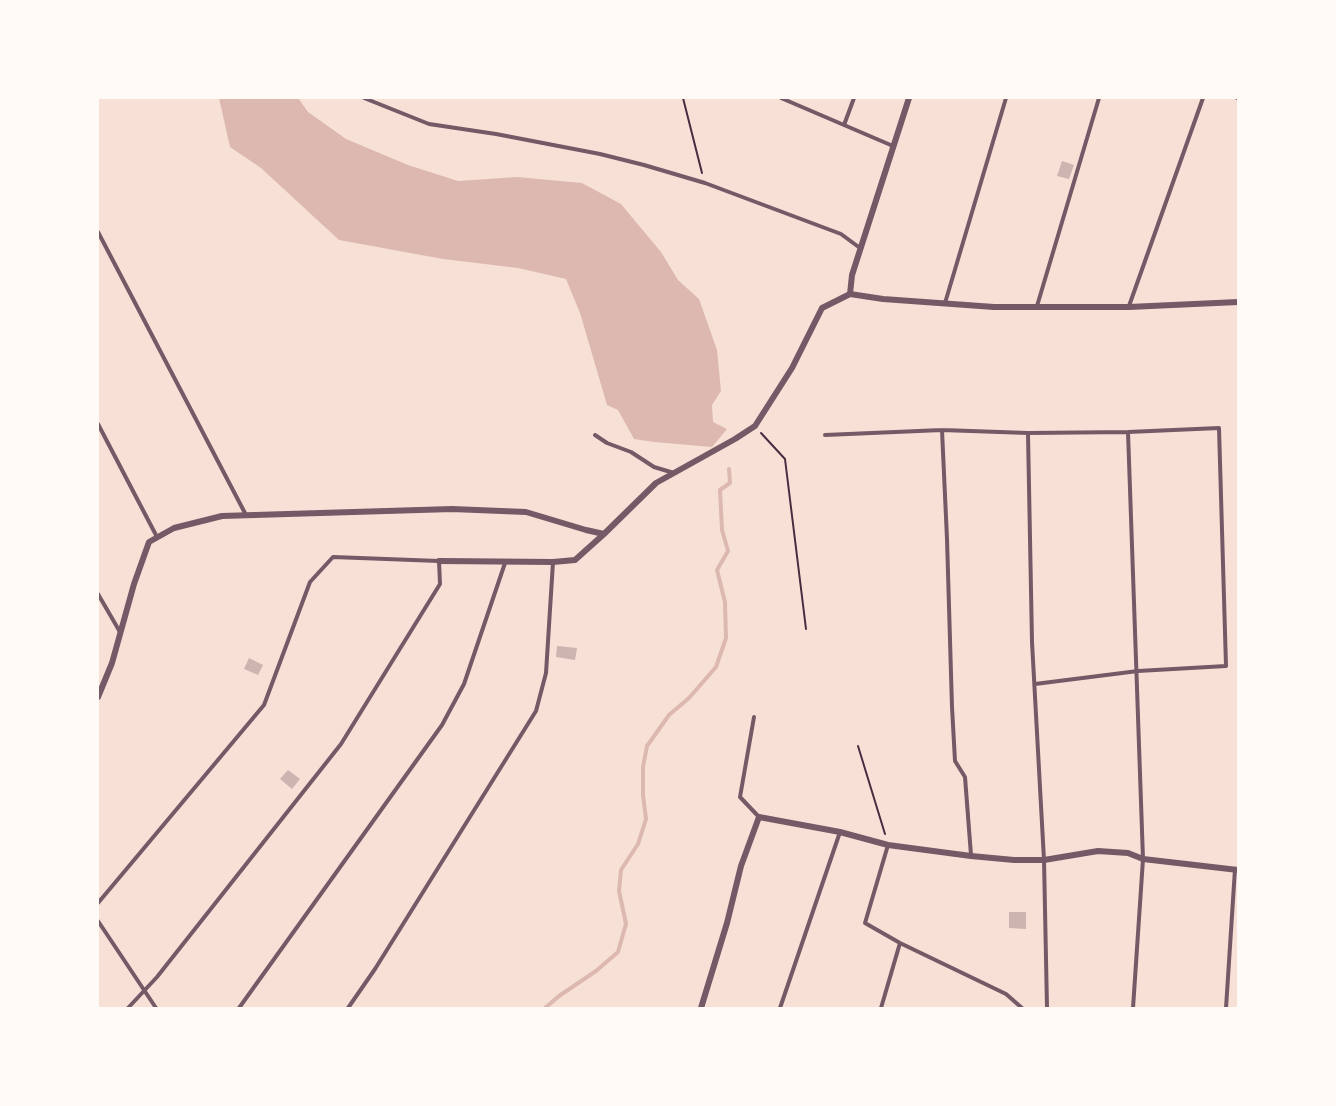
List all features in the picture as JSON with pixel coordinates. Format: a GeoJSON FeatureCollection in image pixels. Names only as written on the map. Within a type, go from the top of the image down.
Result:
{"type":"FeatureCollection","features":[{"type":"Feature","properties":{"kind":"street"},"geometry":{"type":"LineString","coordinates":[[850,294],[852,275],[909,98]]}},
{"type":"Feature","properties":{"kind":"street"},"geometry":{"type":"LineString","coordinates":[[439,561],[505,563],[575,560],[656,483],[755,426],[792,368],[822,308],[850,294],[883,299],[994,307],[1129,307],[1239,302]]}},
{"type":"Feature","properties":{"kind":"street"},"geometry":{"type":"LineString","coordinates":[[98,697],[112,663],[134,584],[149,542],[174,528],[222,516],[452,509],[526,512],[604,534]]}},
{"type":"Feature","properties":{"kind":"street"},"geometry":{"type":"LineString","coordinates":[[701,1008],[727,923],[741,866],[759,817],[840,832],[888,845],[970,856],[1044,860],[1098,851],[1128,854],[1143,859],[1237,869]]}},
{"type":"Feature","properties":{"kind":"lane"},"geometry":{"type":"LineString","coordinates":[[363,98],[429,124],[600,154],[705,183],[841,234],[861,248]]}},
{"type":"Feature","properties":{"kind":"lane"},"geometry":{"type":"LineString","coordinates":[[781,98],[894,147]]}},
{"type":"Feature","properties":{"kind":"lane"},"geometry":{"type":"LineString","coordinates":[[844,125],[854,98]]}},
{"type":"Feature","properties":{"kind":"lane"},"geometry":{"type":"LineString","coordinates":[[945,303],[1006,98]]}},
{"type":"Feature","properties":{"kind":"lane"},"geometry":{"type":"LineString","coordinates":[[1037,307],[1099,98]]}},
{"type":"Feature","properties":{"kind":"lane"},"geometry":{"type":"LineString","coordinates":[[1129,307],[1203,98]]}},
{"type":"Feature","properties":{"kind":"lane"},"geometry":{"type":"LineString","coordinates":[[98,232],[247,516]]}},
{"type":"Feature","properties":{"kind":"lane"},"geometry":{"type":"LineString","coordinates":[[98,424],[157,537]]}},
{"type":"Feature","properties":{"kind":"lane"},"geometry":{"type":"LineString","coordinates":[[825,435],[942,430],[1028,433],[1219,428],[1226,666],[1138,671],[1035,684]]}},
{"type":"Feature","properties":{"kind":"lane"},"geometry":{"type":"LineString","coordinates":[[942,430],[954,750],[955,761],[965,777],[970,856]]}},
{"type":"Feature","properties":{"kind":"lane"},"geometry":{"type":"LineString","coordinates":[[1128,432],[1143,859],[1133,1008]]}},
{"type":"Feature","properties":{"kind":"lane"},"geometry":{"type":"LineString","coordinates":[[1028,433],[1032,642],[1044,860],[1047,1008]]}},
{"type":"Feature","properties":{"kind":"lane"},"geometry":{"type":"LineString","coordinates":[[595,435],[631,452],[654,467],[674,473]]}},
{"type":"Feature","properties":{"kind":"lane"},"geometry":{"type":"LineString","coordinates":[[98,903],[264,705],[310,582],[333,557],[439,561],[440,584],[341,744],[157,977],[128,1008]]}},
{"type":"Feature","properties":{"kind":"lane"},"geometry":{"type":"LineString","coordinates":[[348,1008],[375,969],[536,711],[546,673],[554,562]]}},
{"type":"Feature","properties":{"kind":"lane"},"geometry":{"type":"LineString","coordinates":[[239,1008],[442,725],[464,684],[505,563]]}},
{"type":"Feature","properties":{"kind":"lane"},"geometry":{"type":"LineString","coordinates":[[98,594],[120,633]]}},
{"type":"Feature","properties":{"kind":"lane"},"geometry":{"type":"LineString","coordinates":[[754,717],[740,796],[759,817]]}},
{"type":"Feature","properties":{"kind":"lane"},"geometry":{"type":"LineString","coordinates":[[780,1008],[840,832]]}},
{"type":"Feature","properties":{"kind":"lane"},"geometry":{"type":"LineString","coordinates":[[888,845],[865,923],[900,943],[1006,994],[1022,1008]]}},
{"type":"Feature","properties":{"kind":"lane"},"geometry":{"type":"LineString","coordinates":[[1226,1008],[1237,869]]}},
{"type":"Feature","properties":{"kind":"lane"},"geometry":{"type":"LineString","coordinates":[[98,921],[156,1008]]}},
{"type":"Feature","properties":{"kind":"lane"},"geometry":{"type":"LineString","coordinates":[[881,1008],[900,943]]}},
{"type":"Feature","properties":{"kind":"path"},"geometry":{"type":"LineString","coordinates":[[683,98],[705,183]]}},
{"type":"Feature","properties":{"kind":"path"},"geometry":{"type":"LineString","coordinates":[[755,426],[785,459],[806,629]]}},
{"type":"Feature","properties":{"kind":"path"},"geometry":{"type":"LineString","coordinates":[[858,746],[888,845]]}},
{"type":"Feature","properties":{"kind":"shaded area"},"geometry":{"type":"Polygon","coordinates":[[[219,98],[298,98],[308,112],[346,139],[408,165],[458,181],[517,177],[582,183],[621,204],[661,252],[678,280],[699,299],[717,350],[721,391],[712,405],[713,422],[727,429],[712,447],[634,439],[618,410],[607,405],[580,313],[566,279],[518,268],[443,259],[339,240],[261,168],[230,147],[219,98]]]}},
{"type":"Feature","properties":{"kind":"building"},"geometry":{"type":"Polygon","coordinates":[[[1062,161],[1074,165],[1069,179],[1057,176],[1062,161]]]}},
{"type":"Feature","properties":{"kind":"building"},"geometry":{"type":"Polygon","coordinates":[[[557,646],[577,648],[575,660],[556,657],[557,646]]]}},
{"type":"Feature","properties":{"kind":"building"},"geometry":{"type":"Polygon","coordinates":[[[249,658],[263,665],[258,675],[244,669],[249,658]]]}},
{"type":"Feature","properties":{"kind":"building"},"geometry":{"type":"Polygon","coordinates":[[[288,770],[300,779],[292,789],[280,779],[288,770]]]}},
{"type":"Feature","properties":{"kind":"building"},"geometry":{"type":"Polygon","coordinates":[[[1009,912],[1026,912],[1026,929],[1009,928],[1009,912]]]}},
{"type":"Feature","properties":{"kind":"waterway"},"geometry":{"type":"LineString","coordinates":[[545,1008],[618,952],[626,924],[619,891],[621,870],[638,844],[646,819],[643,767],[647,746],[669,715],[689,698],[716,667],[726,638],[725,602],[717,570],[728,551],[722,530],[720,490],[730,483],[729,469]]}}]}
